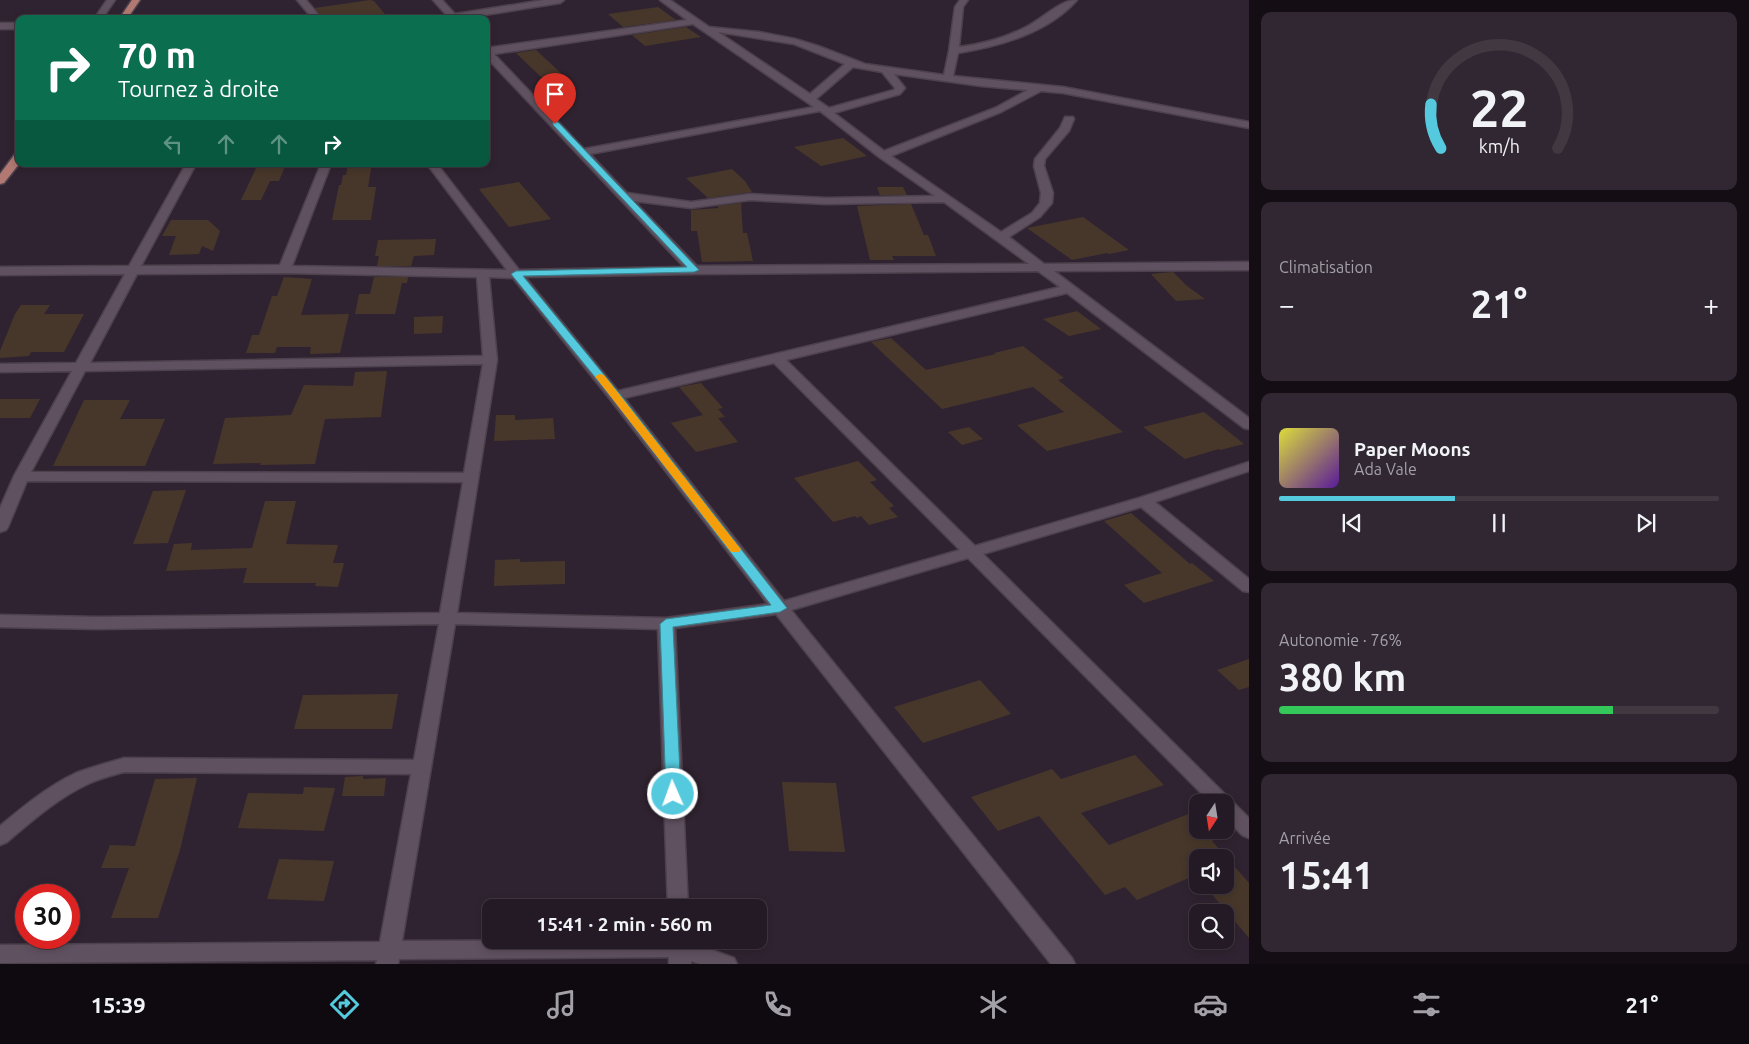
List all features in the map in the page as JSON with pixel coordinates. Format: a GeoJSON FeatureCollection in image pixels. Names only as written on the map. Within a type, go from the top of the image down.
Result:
{"type":"FeatureCollection","features":[{"type":"Feature","properties":{"kind":"main road"},"geometry":{"type":"LineString","coordinates":[[126,15],[136,0]]}},
{"type":"Feature","properties":{"kind":"main road"},"geometry":{"type":"LineString","coordinates":[[0,182],[15,161]]}},
{"type":"Feature","properties":{"kind":"street"},"geometry":{"type":"LineString","coordinates":[[101,15],[111,0]]}},
{"type":"Feature","properties":{"kind":"street"},"geometry":{"type":"LineString","coordinates":[[301,0],[314,15]]}},
{"type":"Feature","properties":{"kind":"street"},"geometry":{"type":"LineString","coordinates":[[437,0],[452,15]]}},
{"type":"Feature","properties":{"kind":"street"},"geometry":{"type":"LineString","coordinates":[[472,15],[560,0]]}},
{"type":"Feature","properties":{"kind":"street"},"geometry":{"type":"LineString","coordinates":[[664,0],[810,99],[883,155],[1070,289],[1249,425]]}},
{"type":"Feature","properties":{"kind":"street"},"geometry":{"type":"LineString","coordinates":[[948,78],[954,51],[959,7],[964,0]]}},
{"type":"Feature","properties":{"kind":"street"},"geometry":{"type":"LineString","coordinates":[[954,51],[992,45],[1014,38],[1031,30],[1073,0]]}},
{"type":"Feature","properties":{"kind":"street"},"geometry":{"type":"LineString","coordinates":[[490,51],[695,21]]}},
{"type":"Feature","properties":{"kind":"street"},"geometry":{"type":"LineString","coordinates":[[0,26],[15,26]]}},
{"type":"Feature","properties":{"kind":"street"},"geometry":{"type":"LineString","coordinates":[[707,29],[779,38],[805,44],[829,52],[850,64],[948,78],[1041,87],[1249,125]]}},
{"type":"Feature","properties":{"kind":"street"},"geometry":{"type":"LineString","coordinates":[[490,56],[694,270]]}},
{"type":"Feature","properties":{"kind":"street"},"geometry":{"type":"LineString","coordinates":[[810,99],[850,64]]}},
{"type":"Feature","properties":{"kind":"street"},"geometry":{"type":"LineString","coordinates":[[583,152],[825,110],[897,92],[900,88],[898,83],[885,70]]}},
{"type":"Feature","properties":{"kind":"street"},"geometry":{"type":"LineString","coordinates":[[883,155],[998,110],[1041,87]]}},
{"type":"Feature","properties":{"kind":"street"},"geometry":{"type":"LineString","coordinates":[[1001,238],[1036,215],[1046,203],[1047,193],[1039,166],[1040,159],[1065,129],[1069,119]]}},
{"type":"Feature","properties":{"kind":"street"},"geometry":{"type":"LineString","coordinates":[[0,527],[21,476],[188,167]]}},
{"type":"Feature","properties":{"kind":"street"},"geometry":{"type":"LineString","coordinates":[[285,269],[325,167]]}},
{"type":"Feature","properties":{"kind":"street"},"geometry":{"type":"LineString","coordinates":[[434,167],[516,274],[615,396],[780,608],[1064,964]]}},
{"type":"Feature","properties":{"kind":"street"},"geometry":{"type":"LineString","coordinates":[[624,196],[690,205],[750,197],[826,201],[946,199]]}},
{"type":"Feature","properties":{"kind":"street"},"geometry":{"type":"LineString","coordinates":[[0,271],[285,269],[516,274],[694,270],[1249,266]]}},
{"type":"Feature","properties":{"kind":"street"},"geometry":{"type":"LineString","coordinates":[[388,957],[448,618],[490,360],[484,272]]}},
{"type":"Feature","properties":{"kind":"street"},"geometry":{"type":"LineString","coordinates":[[615,396],[1070,289]]}},
{"type":"Feature","properties":{"kind":"street"},"geometry":{"type":"LineString","coordinates":[[776,357],[1214,794]]}},
{"type":"Feature","properties":{"kind":"street"},"geometry":{"type":"LineString","coordinates":[[0,368],[490,360]]}},
{"type":"Feature","properties":{"kind":"street"},"geometry":{"type":"LineString","coordinates":[[0,621],[97,623],[448,618],[666,624],[780,608],[1144,501],[1249,466]]}},
{"type":"Feature","properties":{"kind":"street"},"geometry":{"type":"LineString","coordinates":[[21,476],[471,478]]}},
{"type":"Feature","properties":{"kind":"street"},"geometry":{"type":"LineString","coordinates":[[1144,501],[1249,587]]}},
{"type":"Feature","properties":{"kind":"street"},"geometry":{"type":"LineString","coordinates":[[666,624],[678,899]]}},
{"type":"Feature","properties":{"kind":"street"},"geometry":{"type":"LineString","coordinates":[[0,837],[39,804],[61,790],[81,779],[124,765],[422,766]]}},
{"type":"Feature","properties":{"kind":"street"},"geometry":{"type":"LineString","coordinates":[[1234,815],[1249,830]]}},
{"type":"Feature","properties":{"kind":"street"},"geometry":{"type":"LineString","coordinates":[[0,954],[388,957],[680,951],[726,964]]}},
{"type":"Feature","properties":{"kind":"building"},"geometry":{"type":"Polygon","coordinates":[[[370,0],[374,1],[386,15],[321,15],[315,8],[370,0]]]}},
{"type":"Feature","properties":{"kind":"building"},"geometry":{"type":"Polygon","coordinates":[[[658,7],[676,20],[623,27],[608,14],[658,7]]]}},
{"type":"Feature","properties":{"kind":"building"},"geometry":{"type":"Polygon","coordinates":[[[686,27],[701,37],[645,46],[632,35],[686,27]]]}},
{"type":"Feature","properties":{"kind":"building"},"geometry":{"type":"Polygon","coordinates":[[[536,50],[562,74],[541,77],[516,53],[536,50]]]}},
{"type":"Feature","properties":{"kind":"building"},"geometry":{"type":"Polygon","coordinates":[[[843,138],[867,156],[821,166],[794,147],[843,138]]]}},
{"type":"Feature","properties":{"kind":"building"},"geometry":{"type":"Polygon","coordinates":[[[257,167],[285,167],[279,181],[270,181],[261,200],[241,200],[257,167]]]}},
{"type":"Feature","properties":{"kind":"building"},"geometry":{"type":"Polygon","coordinates":[[[347,167],[371,167],[368,187],[376,187],[371,220],[332,220],[339,185],[341,185],[343,175],[346,175],[347,167]]]}},
{"type":"Feature","properties":{"kind":"building"},"geometry":{"type":"Polygon","coordinates":[[[732,169],[745,181],[752,192],[708,198],[686,178],[732,169]]]}},
{"type":"Feature","properties":{"kind":"building"},"geometry":{"type":"Polygon","coordinates":[[[519,182],[551,219],[509,227],[479,189],[519,182]]]}},
{"type":"Feature","properties":{"kind":"building"},"geometry":{"type":"Polygon","coordinates":[[[877,187],[903,187],[907,195],[880,195],[877,187]]]}},
{"type":"Feature","properties":{"kind":"building"},"geometry":{"type":"Polygon","coordinates":[[[741,203],[743,233],[747,233],[753,261],[702,262],[697,231],[691,231],[691,210],[719,208],[717,206],[741,203]]]}},
{"type":"Feature","properties":{"kind":"building"},"geometry":{"type":"Polygon","coordinates":[[[911,204],[924,235],[928,235],[936,256],[892,256],[894,260],[870,260],[857,206],[911,204]]]}},
{"type":"Feature","properties":{"kind":"building"},"geometry":{"type":"Polygon","coordinates":[[[1083,217],[1129,250],[1072,260],[1027,228],[1083,217]]]}},
{"type":"Feature","properties":{"kind":"building"},"geometry":{"type":"Polygon","coordinates":[[[171,220],[208,220],[220,231],[213,251],[202,246],[199,254],[169,255],[176,236],[162,236],[171,220]]]}},
{"type":"Feature","properties":{"kind":"building"},"geometry":{"type":"Polygon","coordinates":[[[436,239],[434,255],[414,256],[411,266],[377,266],[379,256],[375,256],[378,240],[436,239]]]}},
{"type":"Feature","properties":{"kind":"building"},"geometry":{"type":"Polygon","coordinates":[[[1173,272],[1187,286],[1205,299],[1176,301],[1151,274],[1173,272]]]}},
{"type":"Feature","properties":{"kind":"building"},"geometry":{"type":"Polygon","coordinates":[[[284,277],[312,279],[301,315],[349,314],[340,353],[310,354],[311,347],[277,347],[275,353],[246,353],[252,335],[259,335],[272,296],[277,296],[284,277]]]}},
{"type":"Feature","properties":{"kind":"building"},"geometry":{"type":"Polygon","coordinates":[[[374,277],[408,277],[407,283],[402,283],[395,314],[355,314],[359,294],[370,294],[374,277]]]}},
{"type":"Feature","properties":{"kind":"building"},"geometry":{"type":"Polygon","coordinates":[[[21,305],[50,305],[44,314],[84,314],[64,352],[31,352],[29,356],[0,358],[0,351],[15,314],[21,305]]]}},
{"type":"Feature","properties":{"kind":"building"},"geometry":{"type":"Polygon","coordinates":[[[1077,311],[1101,329],[1069,336],[1043,319],[1077,311]]]}},
{"type":"Feature","properties":{"kind":"building"},"geometry":{"type":"Polygon","coordinates":[[[443,316],[442,333],[414,334],[414,317],[443,316]]]}},
{"type":"Feature","properties":{"kind":"building"},"geometry":{"type":"Polygon","coordinates":[[[891,338],[926,370],[1023,346],[1064,378],[1058,380],[1123,432],[1047,451],[1017,425],[1064,412],[1033,387],[942,409],[871,342],[891,338]]]}},
{"type":"Feature","properties":{"kind":"building"},"geometry":{"type":"Polygon","coordinates":[[[387,371],[381,417],[325,419],[315,464],[213,464],[225,418],[291,415],[304,385],[353,386],[355,372],[387,371]]]}},
{"type":"Feature","properties":{"kind":"building"},"geometry":{"type":"Polygon","coordinates":[[[701,383],[723,408],[718,409],[725,417],[718,418],[738,442],[696,452],[671,423],[703,415],[679,387],[701,383]]]}},
{"type":"Feature","properties":{"kind":"building"},"geometry":{"type":"Polygon","coordinates":[[[0,399],[40,399],[30,418],[0,418],[0,399]]]}},
{"type":"Feature","properties":{"kind":"building"},"geometry":{"type":"Polygon","coordinates":[[[84,400],[130,400],[120,419],[165,419],[145,466],[53,466],[84,400]]]}},
{"type":"Feature","properties":{"kind":"building"},"geometry":{"type":"Polygon","coordinates":[[[1204,412],[1244,444],[1185,459],[1143,427],[1204,412]]]}},
{"type":"Feature","properties":{"kind":"building"},"geometry":{"type":"Polygon","coordinates":[[[496,415],[515,415],[515,420],[553,418],[555,439],[494,441],[496,415]]]}},
{"type":"Feature","properties":{"kind":"building"},"geometry":{"type":"Polygon","coordinates":[[[969,427],[983,439],[962,445],[948,432],[969,427]]]}},
{"type":"Feature","properties":{"kind":"building"},"geometry":{"type":"Polygon","coordinates":[[[858,461],[877,480],[870,482],[894,506],[889,508],[898,517],[869,525],[861,516],[833,522],[794,478],[858,461]]]}},
{"type":"Feature","properties":{"kind":"building"},"geometry":{"type":"Polygon","coordinates":[[[186,490],[168,543],[133,544],[153,491],[186,490]]]}},
{"type":"Feature","properties":{"kind":"building"},"geometry":{"type":"Polygon","coordinates":[[[265,501],[296,501],[286,544],[338,545],[333,563],[344,563],[338,587],[315,586],[316,583],[243,583],[247,568],[166,571],[174,544],[192,543],[191,550],[252,548],[265,501]]]}},
{"type":"Feature","properties":{"kind":"building"},"geometry":{"type":"Polygon","coordinates":[[[1131,513],[1190,564],[1192,563],[1214,581],[1144,603],[1124,585],[1162,573],[1104,521],[1131,513]]]}},
{"type":"Feature","properties":{"kind":"building"},"geometry":{"type":"Polygon","coordinates":[[[520,559],[520,562],[565,561],[565,584],[494,586],[495,560],[520,559]]]}},
{"type":"Feature","properties":{"kind":"building"},"geometry":{"type":"Polygon","coordinates":[[[1249,659],[1249,687],[1239,690],[1217,670],[1249,659]]]}},
{"type":"Feature","properties":{"kind":"building"},"geometry":{"type":"Polygon","coordinates":[[[980,680],[1011,714],[923,743],[894,707],[980,680]]]}},
{"type":"Feature","properties":{"kind":"building"},"geometry":{"type":"Polygon","coordinates":[[[398,694],[392,729],[294,729],[303,695],[398,694]]]}},
{"type":"Feature","properties":{"kind":"building"},"geometry":{"type":"Polygon","coordinates":[[[1135,755],[1164,785],[1081,813],[1109,845],[1189,814],[1189,839],[1217,839],[1212,841],[1219,849],[1189,849],[1189,878],[1137,900],[1125,887],[1105,895],[1039,816],[998,831],[971,797],[1052,769],[1061,779],[1135,755]]]}},
{"type":"Feature","properties":{"kind":"building"},"geometry":{"type":"Polygon","coordinates":[[[363,776],[363,779],[386,778],[384,796],[342,796],[345,777],[363,776]]]}},
{"type":"Feature","properties":{"kind":"building"},"geometry":{"type":"Polygon","coordinates":[[[197,778],[180,850],[158,918],[111,918],[129,868],[101,868],[110,845],[135,846],[155,779],[197,778]]]}},
{"type":"Feature","properties":{"kind":"building"},"geometry":{"type":"Polygon","coordinates":[[[782,782],[836,783],[845,852],[789,851],[782,782]]]}},
{"type":"Feature","properties":{"kind":"building"},"geometry":{"type":"Polygon","coordinates":[[[304,787],[335,788],[324,831],[238,828],[248,793],[303,794],[304,787]]]}},
{"type":"Feature","properties":{"kind":"building"},"geometry":{"type":"Polygon","coordinates":[[[279,859],[334,861],[324,901],[267,899],[279,859]]]}},
{"type":"Feature","properties":{"kind":"building"},"geometry":{"type":"Polygon","coordinates":[[[1234,866],[1249,883],[1249,938],[1234,920],[1234,904],[1220,904],[1212,894],[1234,894],[1234,866]]]}},
{"type":"Feature","properties":{"kind":"slow traffic"},"geometry":{"type":"LineString","coordinates":[[600,377],[735,549]]}},
{"type":"Feature","properties":{"kind":"route"},"geometry":{"type":"LineString","coordinates":[[555,124],[694,270],[516,274],[615,396],[780,608],[666,624],[673,794]]}}]}
